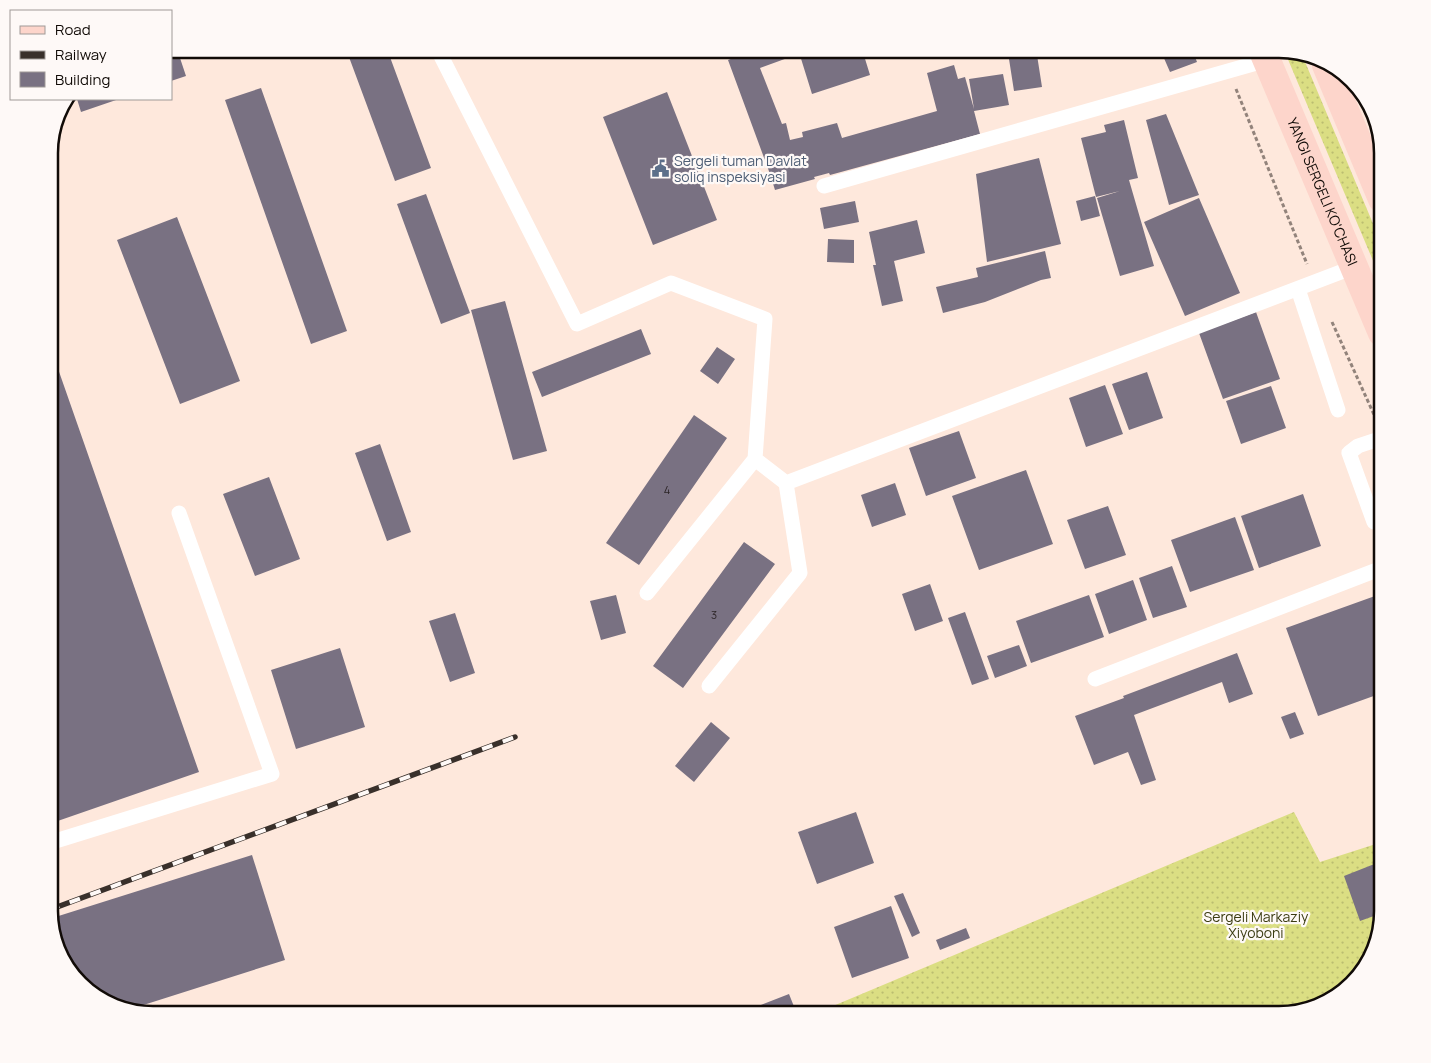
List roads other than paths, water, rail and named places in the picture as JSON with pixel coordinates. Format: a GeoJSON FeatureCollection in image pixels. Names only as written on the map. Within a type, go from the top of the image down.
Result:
{"type":"FeatureCollection","features":[{"type":"Feature","properties":{"kind":"main road","name":"YANGI SERGELI KO'CHASI"},"geometry":{"type":"LineString","coordinates":[[1267,58],[1374,315]]}},
{"type":"Feature","properties":{"kind":"main road"},"geometry":{"type":"LineString","coordinates":[[1329,72],[1374,180]]}},
{"type":"Feature","properties":{"kind":"lane"},"geometry":{"type":"LineString","coordinates":[[443,58],[577,324],[671,283],[766,319],[755,459],[647,593]]}},
{"type":"Feature","properties":{"kind":"lane"},"geometry":{"type":"LineString","coordinates":[[824,186],[1229,70],[1256,58]]}},
{"type":"Feature","properties":{"kind":"lane"},"geometry":{"type":"LineString","coordinates":[[786,483],[1354,267]]}},
{"type":"Feature","properties":{"kind":"lane"},"geometry":{"type":"LineString","coordinates":[[1298,288],[1338,410]]}},
{"type":"Feature","properties":{"kind":"lane"},"geometry":{"type":"LineString","coordinates":[[1374,435],[1350,453],[1374,522]]}},
{"type":"Feature","properties":{"kind":"lane"},"geometry":{"type":"LineString","coordinates":[[709,686],[800,573],[786,483],[755,459]]}},
{"type":"Feature","properties":{"kind":"lane"},"geometry":{"type":"LineString","coordinates":[[58,839],[272,774],[179,513]]}},
{"type":"Feature","properties":{"kind":"lane"},"geometry":{"type":"LineString","coordinates":[[1095,679],[1374,571]]}},
{"type":"Feature","properties":{"kind":"railway"},"geometry":{"type":"LineString","coordinates":[[58,907],[515,737]]}},
{"type":"Feature","properties":{"kind":"place","name":"Sergeli tuman Davlat soliq inspeksiyasi"},"geometry":{"type":"Point","coordinates":[660,169]}},
{"type":"Feature","properties":{"kind":"park label","name":"Sergeli Markaziy Xiyoboni"},"geometry":{"type":"Point","coordinates":[1256,926]}}]}
